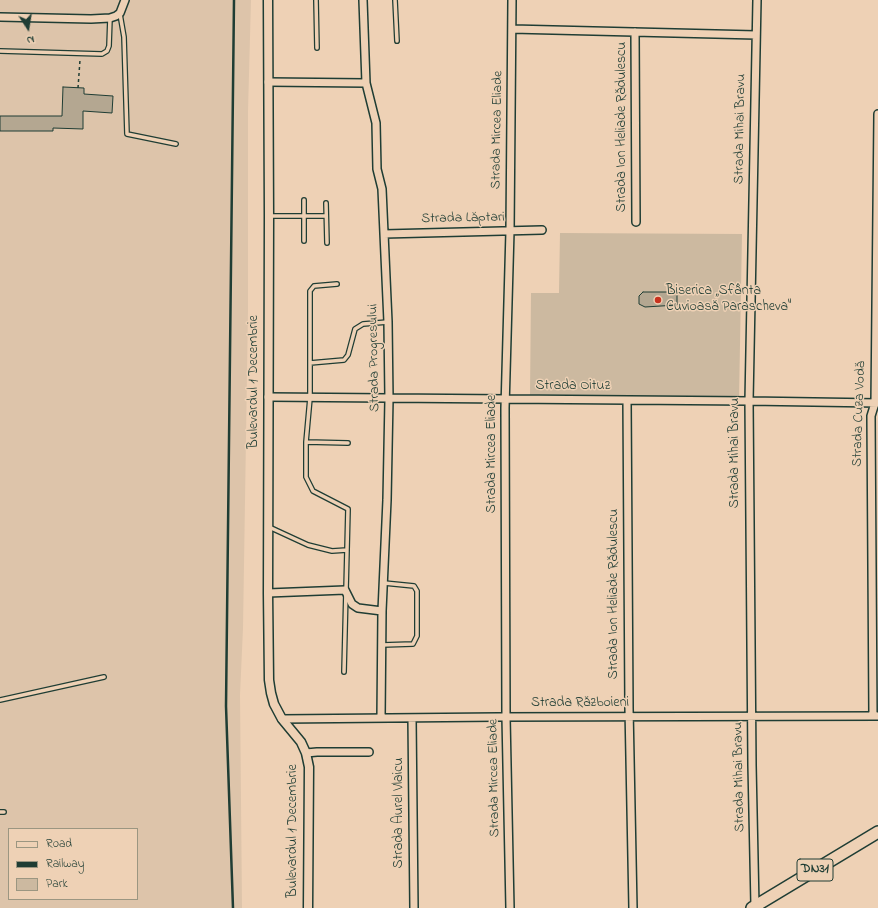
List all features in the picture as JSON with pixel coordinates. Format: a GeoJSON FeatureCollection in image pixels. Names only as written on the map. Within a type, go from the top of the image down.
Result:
{"type":"FeatureCollection","features":[{"type":"Feature","properties":{"kind":"main road","name":"DN31"},"geometry":{"type":"LineString","coordinates":[[754,907],[878,832]]}},
{"type":"Feature","properties":{"kind":"street"},"geometry":{"type":"LineString","coordinates":[[0,17],[110,18],[120,13],[126,0]]}},
{"type":"Feature","properties":{"kind":"street","name":"Bulevardul 1 Decembrie"},"geometry":{"type":"LineString","coordinates":[[268,0],[269,680],[274,704],[282,719],[300,742],[306,753],[309,767],[308,908]]}},
{"type":"Feature","properties":{"kind":"street","name":"Strada Progresului"},"geometry":{"type":"LineString","coordinates":[[363,0],[366,83],[376,123],[377,169],[382,189],[388,322],[388,399],[384,583],[382,611],[381,718]]}},
{"type":"Feature","properties":{"kind":"street","name":"Strada Mircea Eliade"},"geometry":{"type":"LineString","coordinates":[[510,908],[506,717],[505,400],[510,231],[512,0]]}},
{"type":"Feature","properties":{"kind":"street","name":"Strada Mihai Bravu"},"geometry":{"type":"LineString","coordinates":[[754,907],[749,401],[757,0]]}},
{"type":"Feature","properties":{"kind":"street"},"geometry":{"type":"LineString","coordinates":[[512,29],[756,35]]}},
{"type":"Feature","properties":{"kind":"street","name":"Strada Ion Heliade Rădulescu"},"geometry":{"type":"LineString","coordinates":[[635,32],[636,222]]}},
{"type":"Feature","properties":{"kind":"street"},"geometry":{"type":"LineString","coordinates":[[268,82],[366,83]]}},
{"type":"Feature","properties":{"kind":"street","name":"Strada Cuza Vodă"},"geometry":{"type":"LineString","coordinates":[[875,716],[871,416],[876,403],[878,114]]}},
{"type":"Feature","properties":{"kind":"street","name":"Strada Lăptari"},"geometry":{"type":"LineString","coordinates":[[384,234],[542,230]]}},
{"type":"Feature","properties":{"kind":"street","name":"Strada Oituz"},"geometry":{"type":"LineString","coordinates":[[268,398],[876,403]]}},
{"type":"Feature","properties":{"kind":"street","name":"Strada Ion Heliade Rădulescu"},"geometry":{"type":"LineString","coordinates":[[627,400],[629,717],[633,908]]}},
{"type":"Feature","properties":{"kind":"street"},"geometry":{"type":"LineString","coordinates":[[268,593],[345,590],[352,604],[358,608],[382,611]]}},
{"type":"Feature","properties":{"kind":"street","name":"Strada Războieni"},"geometry":{"type":"LineString","coordinates":[[282,719],[875,716]]}},
{"type":"Feature","properties":{"kind":"street","name":"Strada Aurel Vlaicu"},"geometry":{"type":"LineString","coordinates":[[412,718],[414,908]]}},
{"type":"Feature","properties":{"kind":"street","name":"Bulevardul 1 Decembrie"},"geometry":{"type":"LineString","coordinates":[[306,753],[369,752]]}},
{"type":"Feature","properties":{"kind":"lane"},"geometry":{"type":"LineString","coordinates":[[316,0],[317,48]]}},
{"type":"Feature","properties":{"kind":"lane"},"geometry":{"type":"LineString","coordinates":[[395,0],[397,41]]}},
{"type":"Feature","properties":{"kind":"lane"},"geometry":{"type":"LineString","coordinates":[[120,13],[124,37],[126,134],[176,144]]}},
{"type":"Feature","properties":{"kind":"lane"},"geometry":{"type":"LineString","coordinates":[[0,51],[102,54],[107,51],[109,46],[110,18]]}},
{"type":"Feature","properties":{"kind":"lane"},"geometry":{"type":"LineString","coordinates":[[304,200],[304,241]]}},
{"type":"Feature","properties":{"kind":"lane"},"geometry":{"type":"LineString","coordinates":[[326,203],[327,243]]}},
{"type":"Feature","properties":{"kind":"lane"},"geometry":{"type":"LineString","coordinates":[[269,216],[326,216]]}},
{"type":"Feature","properties":{"kind":"lane"},"geometry":{"type":"LineString","coordinates":[[337,284],[314,286],[310,291],[310,398],[306,442],[306,477],[313,491],[348,509],[344,672]]}},
{"type":"Feature","properties":{"kind":"lane"},"geometry":{"type":"LineString","coordinates":[[310,363],[344,360],[348,355],[355,329],[363,324],[388,322]]}},
{"type":"Feature","properties":{"kind":"lane"},"geometry":{"type":"LineString","coordinates":[[306,442],[348,443]]}},
{"type":"Feature","properties":{"kind":"lane"},"geometry":{"type":"LineString","coordinates":[[268,527],[308,545],[332,551],[347,550]]}},
{"type":"Feature","properties":{"kind":"lane"},"geometry":{"type":"LineString","coordinates":[[382,645],[413,644],[417,636],[418,591],[414,586],[384,583]]}},
{"type":"Feature","properties":{"kind":"lane"},"geometry":{"type":"LineString","coordinates":[[0,700],[104,677]]}},
{"type":"Feature","properties":{"kind":"path"},"geometry":{"type":"LineString","coordinates":[[78,88],[81,54]]}},
{"type":"Feature","properties":{"kind":"shaded area"},"geometry":{"type":"Polygon","coordinates":[[[0,0],[251,0],[248,111],[248,310],[243,628],[240,695],[242,908],[0,908],[0,0]]]}},
{"type":"Feature","properties":{"kind":"green space"},"geometry":{"type":"Polygon","coordinates":[[[560,233],[742,234],[739,400],[530,395],[531,293],[559,293],[560,233]]]}},
{"type":"Feature","properties":{"kind":"building"},"geometry":{"type":"Polygon","coordinates":[[[63,87],[84,88],[84,94],[113,96],[112,113],[83,111],[83,129],[53,128],[53,131],[0,131],[0,116],[62,116],[63,87]]]}},
{"type":"Feature","properties":{"kind":"building","name":"Biserica „Sfânta Cuvioasă Parascheva\""},"geometry":{"type":"Polygon","coordinates":[[[643,292],[677,292],[677,305],[645,307],[639,304],[639,296],[643,292]]]}},
{"type":"Feature","properties":{"kind":"railway"},"geometry":{"type":"LineString","coordinates":[[233,908],[226,706],[234,0]]}},
{"type":"Feature","properties":{"kind":"place","name":"Biserica „Sfânta Cuvioasă Parascheva\""},"geometry":{"type":"Point","coordinates":[658,300]}}]}
